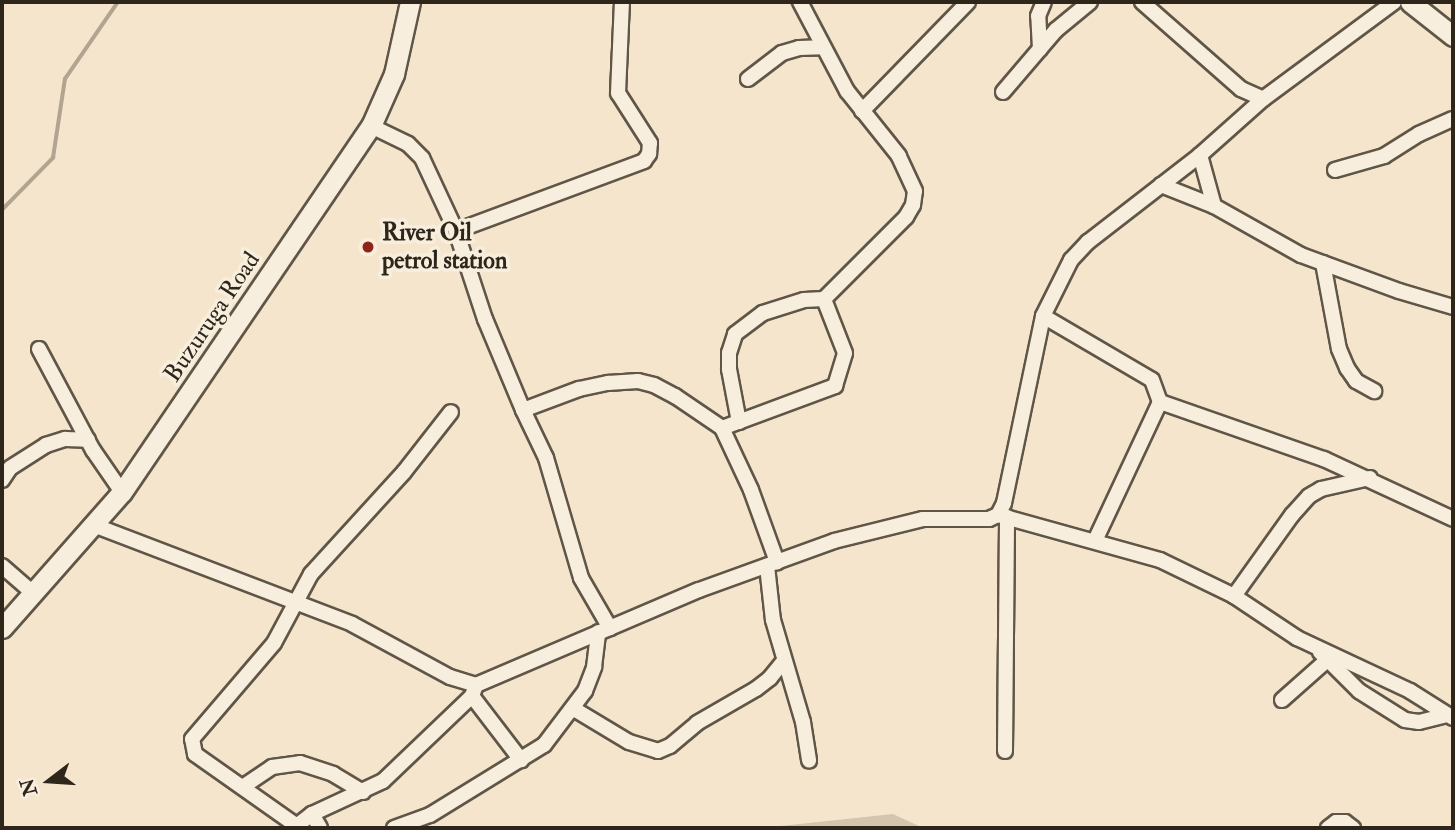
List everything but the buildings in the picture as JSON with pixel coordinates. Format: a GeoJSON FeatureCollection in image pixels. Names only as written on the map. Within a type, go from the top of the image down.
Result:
{"type":"FeatureCollection","features":[{"type":"Feature","properties":{"kind":"main road"},"geometry":{"type":"LineString","coordinates":[[1410,2],[1453,36]]}},
{"type":"Feature","properties":{"kind":"main road","name":"Buzuruga Road"},"geometry":{"type":"LineString","coordinates":[[2,628],[32,592],[96,526],[122,492],[371,125],[394,74],[407,4]]}},
{"type":"Feature","properties":{"kind":"street"},"geometry":{"type":"LineString","coordinates":[[456,231],[585,182],[630,169],[647,158],[650,150],[648,138],[618,93],[622,2]]}},
{"type":"Feature","properties":{"kind":"street"},"geometry":{"type":"LineString","coordinates":[[862,111],[968,2]]}},
{"type":"Feature","properties":{"kind":"street"},"geometry":{"type":"LineString","coordinates":[[1040,49],[1038,16],[1044,2]]}},
{"type":"Feature","properties":{"kind":"street"},"geometry":{"type":"LineString","coordinates":[[1003,92],[1056,30],[1090,2]]}},
{"type":"Feature","properties":{"kind":"street"},"geometry":{"type":"LineString","coordinates":[[1142,2],[1241,89],[1263,99]]}},
{"type":"Feature","properties":{"kind":"street"},"geometry":{"type":"LineString","coordinates":[[1004,751],[1002,516],[1043,316],[1071,260],[1088,242],[1200,155],[1263,99],[1394,2]]}},
{"type":"Feature","properties":{"kind":"street"},"geometry":{"type":"LineString","coordinates":[[739,422],[729,369],[729,353],[735,334],[763,313],[804,300],[824,299],[906,217],[913,205],[915,191],[905,166],[862,111],[822,47],[805,6]]}},
{"type":"Feature","properties":{"kind":"street"},"geometry":{"type":"LineString","coordinates":[[748,79],[790,49],[822,47]]}},
{"type":"Feature","properties":{"kind":"street"},"geometry":{"type":"LineString","coordinates":[[1335,170],[1384,156],[1453,118]]}},
{"type":"Feature","properties":{"kind":"street"},"geometry":{"type":"LineString","coordinates":[[371,125],[418,152],[456,231],[485,319],[546,458],[581,578],[604,630],[594,667],[574,709],[544,745],[430,815],[394,828]]}},
{"type":"Feature","properties":{"kind":"street"},"geometry":{"type":"LineString","coordinates":[[1200,155],[1214,206]]}},
{"type":"Feature","properties":{"kind":"street"},"geometry":{"type":"LineString","coordinates":[[1161,184],[1214,206],[1301,255],[1453,307]]}},
{"type":"Feature","properties":{"kind":"street"},"geometry":{"type":"LineString","coordinates":[[1323,263],[1339,349],[1356,381],[1374,391]]}},
{"type":"Feature","properties":{"kind":"street"},"geometry":{"type":"LineString","coordinates":[[722,428],[835,386],[845,354],[824,299]]}},
{"type":"Feature","properties":{"kind":"street"},"geometry":{"type":"LineString","coordinates":[[1043,316],[1152,380],[1160,402],[1095,541]]}},
{"type":"Feature","properties":{"kind":"street"},"geometry":{"type":"LineString","coordinates":[[39,349],[88,440],[122,492]]}},
{"type":"Feature","properties":{"kind":"street"},"geometry":{"type":"LineString","coordinates":[[523,410],[579,389],[638,381],[654,385],[675,396],[722,428],[751,490],[772,564],[773,620],[806,734],[810,761]]}},
{"type":"Feature","properties":{"kind":"street"},"geometry":{"type":"LineString","coordinates":[[1160,402],[1370,478],[1390,492],[1453,519]]}},
{"type":"Feature","properties":{"kind":"street"},"geometry":{"type":"LineString","coordinates":[[451,412],[404,472],[311,574],[274,643],[192,739],[195,754],[244,786],[295,827],[312,814],[383,781],[474,691],[604,630],[772,564],[876,528],[922,519],[989,519],[1002,516],[1160,560],[1234,596],[1314,646],[1410,691],[1450,716]]}},
{"type":"Feature","properties":{"kind":"street"},"geometry":{"type":"LineString","coordinates":[[2,480],[10,468],[46,445],[65,439],[88,440]]}},
{"type":"Feature","properties":{"kind":"street"},"geometry":{"type":"LineString","coordinates":[[1234,596],[1292,515],[1309,496],[1321,489],[1370,478]]}},
{"type":"Feature","properties":{"kind":"street"},"geometry":{"type":"LineString","coordinates":[[96,526],[352,624],[450,677],[474,691],[521,760]]}},
{"type":"Feature","properties":{"kind":"street"},"geometry":{"type":"LineString","coordinates":[[2,566],[32,592]]}},
{"type":"Feature","properties":{"kind":"street"},"geometry":{"type":"LineString","coordinates":[[1314,646],[1359,691],[1405,720],[1419,722],[1450,716]]}},
{"type":"Feature","properties":{"kind":"street"},"geometry":{"type":"LineString","coordinates":[[1282,700],[1327,660]]}},
{"type":"Feature","properties":{"kind":"street"},"geometry":{"type":"LineString","coordinates":[[574,709],[637,745],[658,751],[670,746],[697,723],[755,689],[770,678],[783,662]]}},
{"type":"Feature","properties":{"kind":"street"},"geometry":{"type":"LineString","coordinates":[[244,786],[272,767],[300,763],[333,774],[363,792]]}},
{"type":"Feature","properties":{"kind":"street"},"geometry":{"type":"LineString","coordinates":[[312,814],[320,828]]}},
{"type":"Feature","properties":{"kind":"street"},"geometry":{"type":"LineString","coordinates":[[1328,828],[1336,822],[1345,822],[1353,828]]}},
{"type":"Feature","properties":{"kind":"shaded area"},"geometry":{"type":"Polygon","coordinates":[[[893,814],[923,828],[761,828],[893,814]]]}},
{"type":"Feature","properties":{"kind":"waterway"},"geometry":{"type":"LineString","coordinates":[[2,210],[53,158],[65,79],[118,2]]}},
{"type":"Feature","properties":{"kind":"place","name":"River Oil petrol station"},"geometry":{"type":"Point","coordinates":[368,247]}}]}
